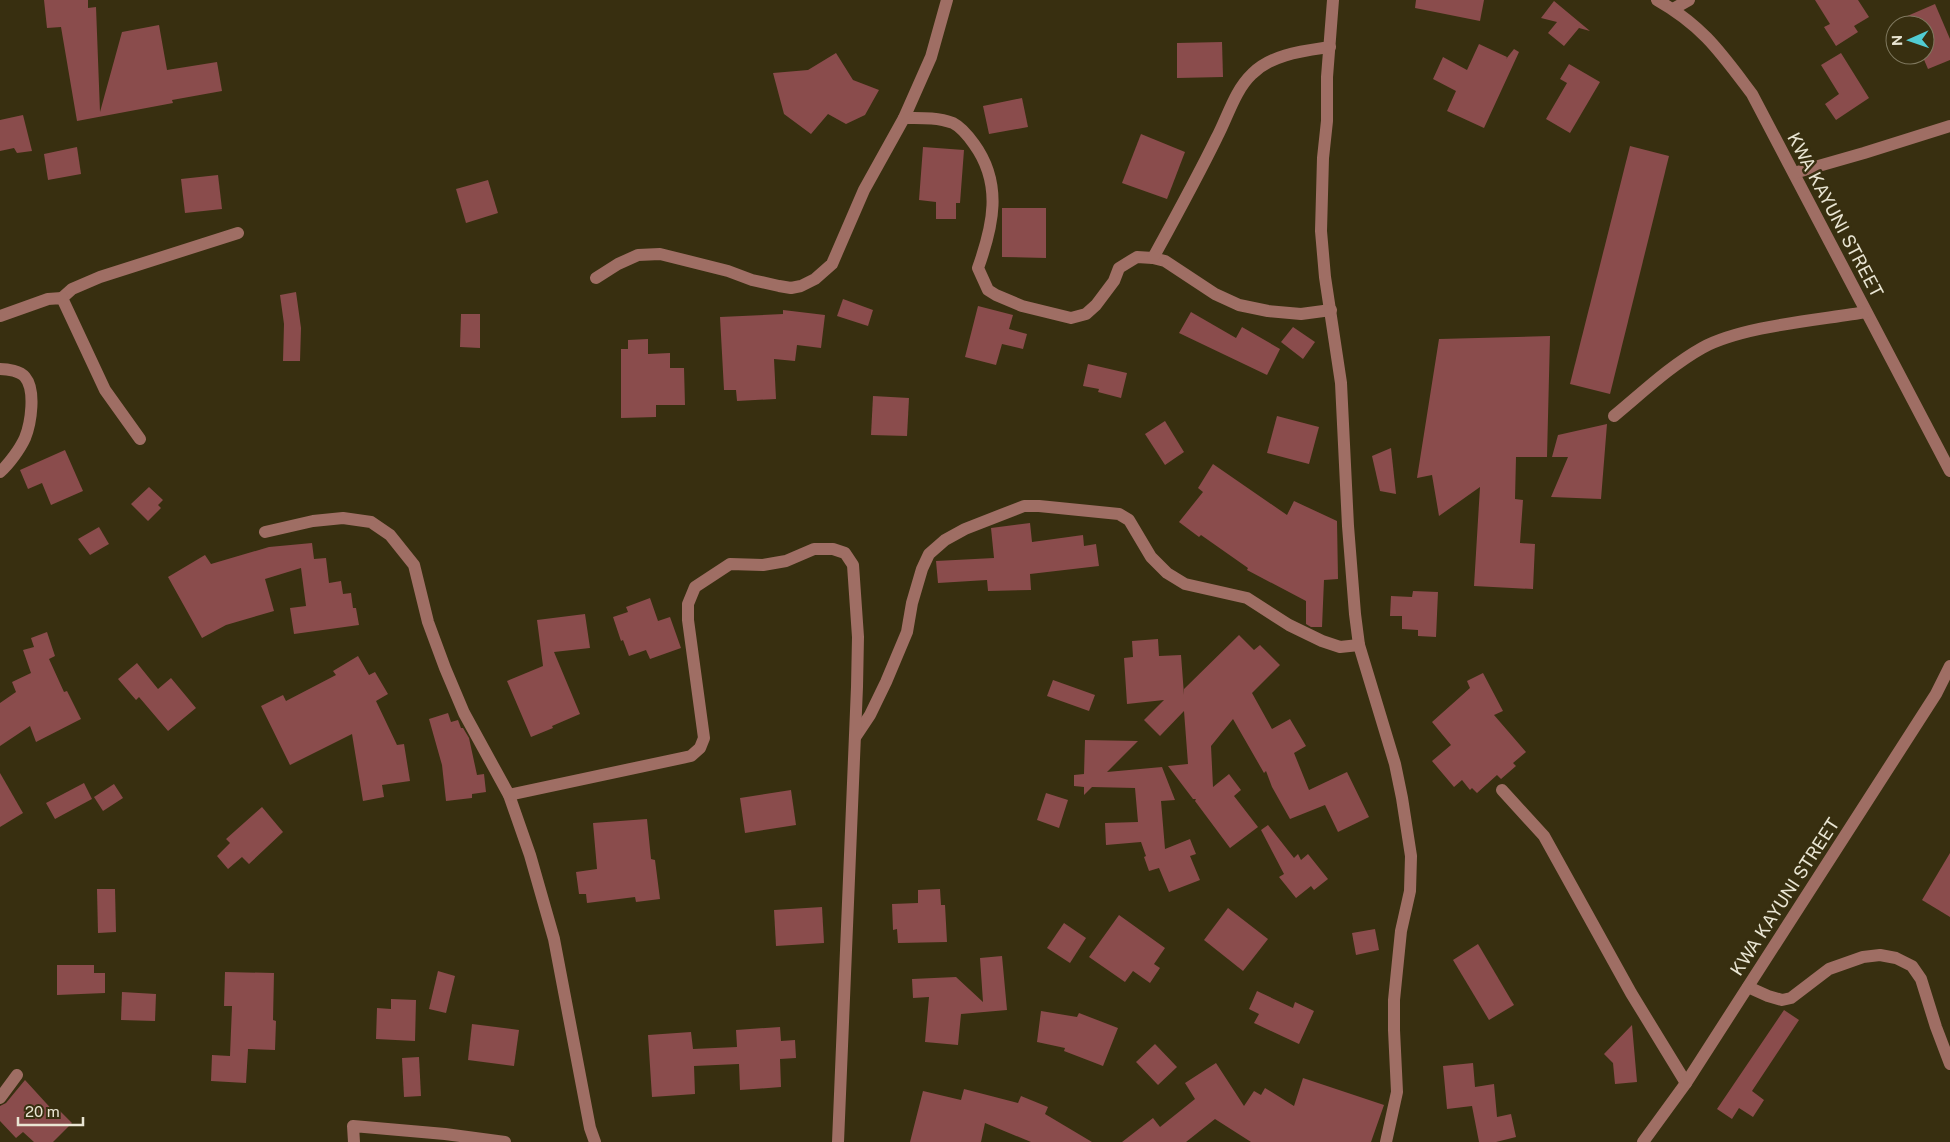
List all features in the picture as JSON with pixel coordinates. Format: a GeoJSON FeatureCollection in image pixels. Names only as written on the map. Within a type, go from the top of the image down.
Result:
{"type":"FeatureCollection","features":[{"type":"Feature","properties":{"kind":"street"},"geometry":{"type":"LineString","coordinates":[[596,278],[618,264],[638,255],[660,254],[728,271],[752,280],[791,288],[801,286],[815,279],[832,264],[864,190],[904,118],[931,57],[948,0]]}},
{"type":"Feature","properties":{"kind":"street"},"geometry":{"type":"LineString","coordinates":[[1333,0],[1327,121],[1323,158],[1321,231],[1325,278],[1341,383],[1348,526],[1355,614],[1359,645],[1395,764],[1411,856],[1410,892],[1401,931],[1394,1000],[1397,1092],[1386,1142]]}},
{"type":"Feature","properties":{"kind":"street","name":"KWA KAYUNI STREET"},"geometry":{"type":"LineString","coordinates":[[1657,0],[1673,9],[1701,30],[1724,56],[1752,94],[1950,471]]}},
{"type":"Feature","properties":{"kind":"street"},"geometry":{"type":"LineString","coordinates":[[1673,9],[1689,0]]}},
{"type":"Feature","properties":{"kind":"street"},"geometry":{"type":"LineString","coordinates":[[1153,258],[1203,166],[1242,86],[1252,73],[1266,63],[1285,55],[1330,47]]}},
{"type":"Feature","properties":{"kind":"street"},"geometry":{"type":"LineString","coordinates":[[904,118],[935,118],[954,124],[968,136],[979,151],[988,173],[993,205],[991,227],[978,268],[988,290],[996,295],[1022,306],[1071,318],[1086,314],[1096,305],[1114,281],[1119,268],[1137,257],[1165,261],[1215,294],[1239,306],[1301,314],[1331,310]]}},
{"type":"Feature","properties":{"kind":"street"},"geometry":{"type":"LineString","coordinates":[[1794,173],[1864,154],[1950,126]]}},
{"type":"Feature","properties":{"kind":"street"},"geometry":{"type":"LineString","coordinates":[[0,316],[48,299],[62,298],[72,290],[100,277],[238,233]]}},
{"type":"Feature","properties":{"kind":"street"},"geometry":{"type":"LineString","coordinates":[[62,298],[105,390],[140,439]]}},
{"type":"Feature","properties":{"kind":"street"},"geometry":{"type":"LineString","coordinates":[[1614,416],[1667,372],[1703,348],[1735,336],[1773,327],[1866,312]]}},
{"type":"Feature","properties":{"kind":"street"},"geometry":{"type":"LineString","coordinates":[[0,369],[16,371],[25,377],[30,389],[32,410],[25,438],[6,467],[0,472]]}},
{"type":"Feature","properties":{"kind":"street"},"geometry":{"type":"LineString","coordinates":[[856,737],[870,715],[886,682],[906,632],[922,569],[930,554],[945,540],[965,529],[1024,506],[1119,514],[1130,520],[1151,557],[1167,573],[1185,584],[1247,598],[1289,625],[1322,641],[1340,647],[1359,645]]}},
{"type":"Feature","properties":{"kind":"street"},"geometry":{"type":"LineString","coordinates":[[265,532],[313,521],[343,518],[372,522],[390,535],[414,565],[428,622],[449,677],[464,713],[509,795],[530,855],[554,938],[590,1128],[595,1142]]}},
{"type":"Feature","properties":{"kind":"street"},"geometry":{"type":"LineString","coordinates":[[509,795],[691,756],[700,748],[704,738],[688,620],[688,604],[695,587],[730,564],[771,564],[786,561],[814,549],[833,549],[845,553],[854,565],[858,637],[856,737],[838,1142]]}},
{"type":"Feature","properties":{"kind":"street","name":"KWA KAYUNI STREET"},"geometry":{"type":"LineString","coordinates":[[1643,1142],[1686,1083],[1748,987],[1936,694],[1950,666]]}},
{"type":"Feature","properties":{"kind":"street"},"geometry":{"type":"LineString","coordinates":[[1502,790],[1544,836],[1631,993],[1686,1083]]}},
{"type":"Feature","properties":{"kind":"street"},"geometry":{"type":"LineString","coordinates":[[1748,987],[1782,1000],[1791,998],[1829,968],[1863,957],[1880,955],[1896,958],[1912,966],[1921,979],[1950,1064]]}},
{"type":"Feature","properties":{"kind":"street"},"geometry":{"type":"LineString","coordinates":[[0,1098],[17,1075]]}},
{"type":"Feature","properties":{"kind":"street"},"geometry":{"type":"LineString","coordinates":[[354,1142],[353,1126],[435,1133],[505,1142]]}},
{"type":"Feature","properties":{"kind":"building"},"geometry":{"type":"Polygon","coordinates":[[[44,0],[88,0],[88,8],[96,7],[100,112],[122,32],[159,25],[167,70],[217,62],[222,91],[172,100],[173,103],[77,121],[61,27],[47,28],[44,0]]]}},
{"type":"Feature","properties":{"kind":"building"},"geometry":{"type":"Polygon","coordinates":[[[1416,0],[1484,0],[1480,21],[1415,8],[1416,0]]]}},
{"type":"Feature","properties":{"kind":"building"},"geometry":{"type":"Polygon","coordinates":[[[1815,0],[1858,0],[1869,17],[1854,26],[1858,32],[1836,46],[1824,27],[1830,24],[1815,0]]]}},
{"type":"Feature","properties":{"kind":"building"},"geometry":{"type":"Polygon","coordinates":[[[1554,1],[1590,31],[1579,28],[1564,46],[1548,33],[1557,22],[1541,18],[1554,1]]]}},
{"type":"Feature","properties":{"kind":"building"},"geometry":{"type":"Polygon","coordinates":[[[1935,4],[1950,39],[1950,60],[1928,69],[1926,65],[1935,65],[1935,15],[1910,15],[1935,4]]]}},
{"type":"Feature","properties":{"kind":"building"},"geometry":{"type":"Polygon","coordinates":[[[1222,42],[1223,77],[1177,78],[1177,43],[1222,42]]]}},
{"type":"Feature","properties":{"kind":"building"},"geometry":{"type":"Polygon","coordinates":[[[1479,44],[1507,57],[1506,59],[1514,49],[1519,52],[1484,128],[1447,111],[1456,91],[1433,79],[1443,57],[1467,70],[1479,44]]]}},
{"type":"Feature","properties":{"kind":"building"},"geometry":{"type":"Polygon","coordinates":[[[836,53],[853,80],[879,90],[865,115],[846,124],[828,114],[811,134],[784,114],[773,73],[808,70],[836,53]]]}},
{"type":"Feature","properties":{"kind":"building"},"geometry":{"type":"Polygon","coordinates":[[[1841,53],[1869,98],[1836,120],[1825,104],[1839,94],[1821,65],[1841,53]]]}},
{"type":"Feature","properties":{"kind":"building"},"geometry":{"type":"Polygon","coordinates":[[[1569,64],[1600,82],[1570,133],[1546,119],[1567,83],[1560,79],[1569,64]]]}},
{"type":"Feature","properties":{"kind":"building"},"geometry":{"type":"Polygon","coordinates":[[[1022,98],[1028,127],[989,134],[983,106],[1022,98]]]}},
{"type":"Feature","properties":{"kind":"building"},"geometry":{"type":"Polygon","coordinates":[[[23,115],[32,151],[17,153],[14,148],[0,151],[0,120],[23,115]]]}},
{"type":"Feature","properties":{"kind":"building"},"geometry":{"type":"Polygon","coordinates":[[[1141,134],[1185,152],[1167,199],[1122,183],[1141,134]]]}},
{"type":"Feature","properties":{"kind":"building"},"geometry":{"type":"Polygon","coordinates":[[[1630,146],[1669,156],[1610,394],[1570,384],[1630,146]]]}},
{"type":"Feature","properties":{"kind":"building"},"geometry":{"type":"Polygon","coordinates":[[[77,147],[81,174],[48,180],[44,154],[77,147]]]}},
{"type":"Feature","properties":{"kind":"building"},"geometry":{"type":"Polygon","coordinates":[[[923,147],[964,150],[960,203],[956,203],[956,219],[936,219],[936,202],[919,200],[923,147]]]}},
{"type":"Feature","properties":{"kind":"building"},"geometry":{"type":"Polygon","coordinates":[[[218,175],[222,209],[185,213],[181,179],[218,175]]]}},
{"type":"Feature","properties":{"kind":"building"},"geometry":{"type":"Polygon","coordinates":[[[488,180],[498,213],[466,223],[456,189],[488,180]]]}},
{"type":"Feature","properties":{"kind":"building"},"geometry":{"type":"Polygon","coordinates":[[[1002,208],[1046,208],[1046,258],[1002,257],[1002,208]]]}},
{"type":"Feature","properties":{"kind":"building"},"geometry":{"type":"Polygon","coordinates":[[[296,292],[301,328],[300,361],[283,361],[284,324],[280,295],[296,292]]]}},
{"type":"Feature","properties":{"kind":"building"},"geometry":{"type":"Polygon","coordinates":[[[843,299],[873,310],[868,326],[837,316],[843,299]]]}},
{"type":"Feature","properties":{"kind":"building"},"geometry":{"type":"Polygon","coordinates":[[[978,306],[1013,315],[1009,329],[1027,334],[1023,349],[1002,344],[996,365],[965,357],[978,306]]]}},
{"type":"Feature","properties":{"kind":"building"},"geometry":{"type":"Polygon","coordinates":[[[783,310],[825,315],[821,348],[797,345],[795,361],[774,359],[776,399],[737,401],[736,390],[724,390],[720,317],[783,314],[783,310]]]}},
{"type":"Feature","properties":{"kind":"building"},"geometry":{"type":"Polygon","coordinates":[[[1191,312],[1236,338],[1242,327],[1280,349],[1267,375],[1179,333],[1191,312]]]}},
{"type":"Feature","properties":{"kind":"building"},"geometry":{"type":"Polygon","coordinates":[[[461,314],[480,314],[480,348],[460,347],[461,314]]]}},
{"type":"Feature","properties":{"kind":"building"},"geometry":{"type":"Polygon","coordinates":[[[1293,327],[1315,342],[1303,359],[1281,342],[1293,327]]]}},
{"type":"Feature","properties":{"kind":"building"},"geometry":{"type":"Polygon","coordinates":[[[1550,336],[1547,457],[1516,457],[1515,499],[1523,500],[1520,543],[1535,544],[1533,589],[1474,586],[1480,487],[1439,516],[1432,475],[1417,478],[1439,339],[1550,336]]]}},
{"type":"Feature","properties":{"kind":"building"},"geometry":{"type":"Polygon","coordinates":[[[648,339],[648,354],[670,353],[670,368],[684,368],[685,405],[656,405],[656,417],[621,418],[621,349],[628,349],[628,340],[648,339]]]}},
{"type":"Feature","properties":{"kind":"building"},"geometry":{"type":"Polygon","coordinates":[[[1088,364],[1127,373],[1121,398],[1098,392],[1099,389],[1083,386],[1088,364]]]}},
{"type":"Feature","properties":{"kind":"building"},"geometry":{"type":"Polygon","coordinates":[[[873,396],[909,398],[907,436],[871,435],[873,396]]]}},
{"type":"Feature","properties":{"kind":"building"},"geometry":{"type":"Polygon","coordinates":[[[1277,416],[1319,427],[1309,464],[1267,453],[1277,416]]]}},
{"type":"Feature","properties":{"kind":"building"},"geometry":{"type":"Polygon","coordinates":[[[1165,421],[1184,452],[1165,465],[1145,434],[1165,421]]]}},
{"type":"Feature","properties":{"kind":"building"},"geometry":{"type":"Polygon","coordinates":[[[1607,424],[1601,499],[1551,497],[1568,457],[1552,457],[1558,435],[1607,424]]]}},
{"type":"Feature","properties":{"kind":"building"},"geometry":{"type":"Polygon","coordinates":[[[1391,448],[1396,494],[1380,491],[1372,456],[1391,448]]]}},
{"type":"Feature","properties":{"kind":"building"},"geometry":{"type":"Polygon","coordinates":[[[65,450],[83,491],[51,505],[42,483],[28,489],[20,470],[65,450]]]}},
{"type":"Feature","properties":{"kind":"building"},"geometry":{"type":"Polygon","coordinates":[[[1213,464],[1287,515],[1294,501],[1337,521],[1338,579],[1324,580],[1322,627],[1311,627],[1306,624],[1306,601],[1247,570],[1248,568],[1179,522],[1203,492],[1198,488],[1213,464]]]}},
{"type":"Feature","properties":{"kind":"building"},"geometry":{"type":"Polygon","coordinates":[[[149,487],[163,500],[158,505],[161,508],[148,521],[131,504],[149,487]]]}},
{"type":"Feature","properties":{"kind":"building"},"geometry":{"type":"Polygon","coordinates":[[[1030,523],[1032,542],[1083,535],[1084,546],[1096,544],[1099,566],[1030,574],[1031,590],[988,591],[987,580],[938,583],[936,561],[994,558],[991,528],[1030,523]]]}},
{"type":"Feature","properties":{"kind":"building"},"geometry":{"type":"Polygon","coordinates":[[[99,527],[109,544],[90,555],[78,539],[99,527]]]}},
{"type":"Feature","properties":{"kind":"building"},"geometry":{"type":"Polygon","coordinates":[[[312,543],[314,559],[326,558],[329,583],[341,581],[343,594],[351,593],[353,608],[356,608],[359,625],[294,634],[290,608],[306,606],[301,568],[265,579],[274,611],[226,625],[202,638],[168,577],[205,555],[211,564],[269,547],[312,543]]]}},
{"type":"Feature","properties":{"kind":"building"},"geometry":{"type":"Polygon","coordinates":[[[1413,591],[1438,592],[1436,637],[1418,636],[1418,630],[1402,629],[1402,616],[1390,616],[1391,596],[1412,597],[1413,591]]]}},
{"type":"Feature","properties":{"kind":"building"},"geometry":{"type":"Polygon","coordinates":[[[650,598],[658,621],[670,617],[681,648],[650,659],[646,650],[629,656],[623,640],[621,641],[613,617],[628,612],[626,607],[650,598]]]}},
{"type":"Feature","properties":{"kind":"building"},"geometry":{"type":"Polygon","coordinates":[[[585,614],[590,648],[554,652],[580,714],[531,737],[507,681],[543,666],[537,620],[585,614]]]}},
{"type":"Feature","properties":{"kind":"building"},"geometry":{"type":"Polygon","coordinates":[[[47,632],[55,656],[49,659],[64,692],[67,691],[81,719],[36,742],[30,726],[0,746],[0,703],[16,692],[12,682],[31,673],[23,650],[34,647],[31,638],[47,632]]]}},
{"type":"Feature","properties":{"kind":"building"},"geometry":{"type":"Polygon","coordinates":[[[1239,635],[1254,650],[1260,645],[1280,665],[1252,693],[1272,729],[1290,719],[1306,746],[1294,753],[1309,790],[1347,772],[1369,817],[1338,832],[1325,805],[1290,819],[1272,787],[1266,771],[1264,773],[1233,719],[1211,746],[1213,787],[1229,774],[1241,790],[1234,796],[1258,827],[1230,848],[1195,801],[1196,799],[1193,799],[1168,766],[1188,764],[1184,711],[1160,736],[1144,720],[1164,700],[1127,704],[1124,658],[1133,657],[1132,641],[1158,639],[1159,656],[1181,655],[1184,695],[1184,689],[1239,635]]]}},
{"type":"Feature","properties":{"kind":"building"},"geometry":{"type":"Polygon","coordinates":[[[358,656],[369,675],[375,672],[388,694],[376,701],[397,745],[404,744],[410,781],[382,785],[384,797],[363,801],[352,734],[290,765],[261,706],[283,695],[286,701],[336,675],[333,671],[358,656]]]}},
{"type":"Feature","properties":{"kind":"building"},"geometry":{"type":"Polygon","coordinates":[[[137,663],[158,689],[171,678],[196,708],[168,731],[139,697],[136,700],[118,679],[137,663]]]}},
{"type":"Feature","properties":{"kind":"building"},"geometry":{"type":"Polygon","coordinates":[[[1483,673],[1503,711],[1494,715],[1526,752],[1513,763],[1516,766],[1501,779],[1497,775],[1477,793],[1472,788],[1470,790],[1462,780],[1454,787],[1432,761],[1451,745],[1432,722],[1470,688],[1467,681],[1483,673]]]}},
{"type":"Feature","properties":{"kind":"building"},"geometry":{"type":"Polygon","coordinates":[[[1053,680],[1095,695],[1089,711],[1047,696],[1053,680]]]}},
{"type":"Feature","properties":{"kind":"building"},"geometry":{"type":"Polygon","coordinates":[[[448,713],[451,722],[458,720],[461,728],[463,728],[469,738],[477,775],[484,774],[486,792],[472,794],[472,798],[446,801],[442,765],[429,719],[448,713]]]}},
{"type":"Feature","properties":{"kind":"building"},"geometry":{"type":"Polygon","coordinates":[[[1085,740],[1138,741],[1107,772],[1162,767],[1175,800],[1161,801],[1165,849],[1190,839],[1196,854],[1190,856],[1200,880],[1169,892],[1159,868],[1149,871],[1141,842],[1106,845],[1105,823],[1138,822],[1135,788],[1092,787],[1084,795],[1084,787],[1074,786],[1074,775],[1084,774],[1085,740]]]}},
{"type":"Feature","properties":{"kind":"building"},"geometry":{"type":"Polygon","coordinates":[[[0,773],[23,813],[0,827],[0,773]]]}},
{"type":"Feature","properties":{"kind":"building"},"geometry":{"type":"Polygon","coordinates":[[[84,783],[92,799],[55,819],[46,803],[84,783]]]}},
{"type":"Feature","properties":{"kind":"building"},"geometry":{"type":"Polygon","coordinates":[[[114,784],[123,798],[103,811],[94,797],[114,784]]]}},
{"type":"Feature","properties":{"kind":"building"},"geometry":{"type":"Polygon","coordinates":[[[791,790],[796,825],[745,833],[740,798],[791,790]]]}},
{"type":"Feature","properties":{"kind":"building"},"geometry":{"type":"Polygon","coordinates":[[[1046,793],[1068,800],[1059,828],[1037,820],[1046,793]]]}},
{"type":"Feature","properties":{"kind":"building"},"geometry":{"type":"Polygon","coordinates":[[[262,807],[283,832],[249,864],[242,857],[228,869],[217,856],[230,843],[226,839],[262,807]]]}},
{"type":"Feature","properties":{"kind":"building"},"geometry":{"type":"Polygon","coordinates":[[[647,819],[651,859],[655,860],[660,899],[636,902],[635,897],[587,903],[586,894],[579,894],[576,872],[597,869],[593,823],[647,819]]]}},
{"type":"Feature","properties":{"kind":"building"},"geometry":{"type":"Polygon","coordinates":[[[1268,825],[1294,858],[1298,854],[1301,860],[1308,854],[1328,879],[1314,890],[1311,886],[1296,898],[1279,877],[1284,874],[1261,830],[1268,825]]]}},
{"type":"Feature","properties":{"kind":"building"},"geometry":{"type":"Polygon","coordinates":[[[1950,853],[1950,917],[1922,900],[1950,853]]]}},
{"type":"Feature","properties":{"kind":"building"},"geometry":{"type":"Polygon","coordinates":[[[97,889],[115,889],[116,932],[98,933],[97,889]]]}},
{"type":"Feature","properties":{"kind":"building"},"geometry":{"type":"Polygon","coordinates":[[[940,889],[941,905],[945,905],[947,942],[898,943],[897,929],[893,930],[892,904],[918,903],[918,890],[940,889]]]}},
{"type":"Feature","properties":{"kind":"building"},"geometry":{"type":"Polygon","coordinates":[[[822,907],[824,943],[776,946],[774,910],[822,907]]]}},
{"type":"Feature","properties":{"kind":"building"},"geometry":{"type":"Polygon","coordinates":[[[1228,908],[1268,939],[1243,971],[1204,940],[1228,908]]]}},
{"type":"Feature","properties":{"kind":"building"},"geometry":{"type":"Polygon","coordinates":[[[1119,915],[1165,948],[1154,964],[1160,968],[1150,983],[1133,971],[1125,982],[1089,957],[1119,915]]]}},
{"type":"Feature","properties":{"kind":"building"},"geometry":{"type":"Polygon","coordinates":[[[1064,923],[1086,938],[1070,963],[1047,948],[1064,923]]]}},
{"type":"Feature","properties":{"kind":"building"},"geometry":{"type":"Polygon","coordinates":[[[1375,929],[1379,950],[1356,955],[1352,933],[1375,929]]]}},
{"type":"Feature","properties":{"kind":"building"},"geometry":{"type":"Polygon","coordinates":[[[1478,944],[1514,1005],[1489,1020],[1453,960],[1478,944]]]}},
{"type":"Feature","properties":{"kind":"building"},"geometry":{"type":"Polygon","coordinates":[[[1002,956],[1007,1010],[961,1014],[958,1045],[925,1042],[929,997],[913,998],[912,979],[956,977],[983,1002],[980,958],[1002,956]]]}},
{"type":"Feature","properties":{"kind":"building"},"geometry":{"type":"Polygon","coordinates":[[[57,965],[94,965],[94,973],[105,973],[105,993],[57,995],[57,965]]]}},
{"type":"Feature","properties":{"kind":"building"},"geometry":{"type":"Polygon","coordinates":[[[438,971],[455,976],[446,1013],[429,1009],[438,971]]]}},
{"type":"Feature","properties":{"kind":"building"},"geometry":{"type":"Polygon","coordinates":[[[225,972],[274,973],[273,1020],[276,1021],[275,1050],[248,1049],[246,1083],[211,1081],[212,1055],[230,1056],[232,1006],[224,1006],[225,972]]]}},
{"type":"Feature","properties":{"kind":"building"},"geometry":{"type":"Polygon","coordinates":[[[1257,991],[1293,1008],[1295,1002],[1314,1011],[1299,1044],[1254,1023],[1259,1014],[1249,1009],[1257,991]]]}},
{"type":"Feature","properties":{"kind":"building"},"geometry":{"type":"Polygon","coordinates":[[[122,992],[156,994],[155,1021],[121,1020],[122,992]]]}},
{"type":"Feature","properties":{"kind":"building"},"geometry":{"type":"Polygon","coordinates":[[[391,999],[416,1000],[415,1041],[376,1039],[377,1008],[391,1009],[391,999]]]}},
{"type":"Feature","properties":{"kind":"building"},"geometry":{"type":"Polygon","coordinates":[[[1784,1010],[1799,1020],[1752,1091],[1764,1100],[1753,1117],[1739,1108],[1732,1119],[1717,1109],[1784,1010]]]}},
{"type":"Feature","properties":{"kind":"building"},"geometry":{"type":"Polygon","coordinates":[[[1041,1011],[1077,1017],[1079,1013],[1118,1028],[1103,1066],[1064,1051],[1065,1048],[1037,1042],[1041,1011]]]}},
{"type":"Feature","properties":{"kind":"building"},"geometry":{"type":"Polygon","coordinates":[[[472,1024],[519,1030],[514,1066],[468,1060],[472,1024]]]}},
{"type":"Feature","properties":{"kind":"building"},"geometry":{"type":"Polygon","coordinates":[[[1632,1025],[1637,1082],[1615,1084],[1613,1063],[1604,1054],[1632,1025]]]}},
{"type":"Feature","properties":{"kind":"building"},"geometry":{"type":"Polygon","coordinates":[[[780,1027],[781,1041],[795,1040],[796,1058],[780,1059],[781,1087],[740,1090],[739,1064],[694,1066],[695,1094],[652,1097],[648,1035],[691,1032],[693,1049],[737,1047],[736,1030],[780,1027]]]}},
{"type":"Feature","properties":{"kind":"building"},"geometry":{"type":"Polygon","coordinates":[[[1155,1044],[1177,1067],[1158,1085],[1136,1062],[1155,1044]]]}},
{"type":"Feature","properties":{"kind":"building"},"geometry":{"type":"Polygon","coordinates":[[[419,1057],[421,1096],[404,1097],[402,1058],[419,1057]]]}},
{"type":"Feature","properties":{"kind":"building"},"geometry":{"type":"Polygon","coordinates":[[[1216,1063],[1244,1106],[1254,1091],[1261,1095],[1265,1088],[1294,1106],[1303,1078],[1384,1105],[1371,1142],[1251,1142],[1215,1119],[1186,1142],[1122,1142],[1153,1118],[1160,1127],[1195,1099],[1185,1083],[1216,1063]]]}},
{"type":"Feature","properties":{"kind":"building"},"geometry":{"type":"Polygon","coordinates":[[[1473,1063],[1475,1087],[1494,1084],[1497,1117],[1511,1114],[1516,1137],[1496,1142],[1479,1142],[1472,1106],[1447,1109],[1443,1066],[1473,1063]]]}},
{"type":"Feature","properties":{"kind":"building"},"geometry":{"type":"Polygon","coordinates":[[[25,1080],[56,1114],[60,1111],[72,1123],[53,1142],[34,1142],[23,1132],[16,1138],[0,1121],[0,1106],[6,1103],[25,1080]]]}},
{"type":"Feature","properties":{"kind":"building"},"geometry":{"type":"Polygon","coordinates":[[[964,1089],[1018,1103],[1021,1096],[1048,1107],[1045,1114],[1092,1142],[1031,1142],[985,1123],[981,1142],[910,1142],[923,1091],[961,1100],[964,1089]]]}}]}
